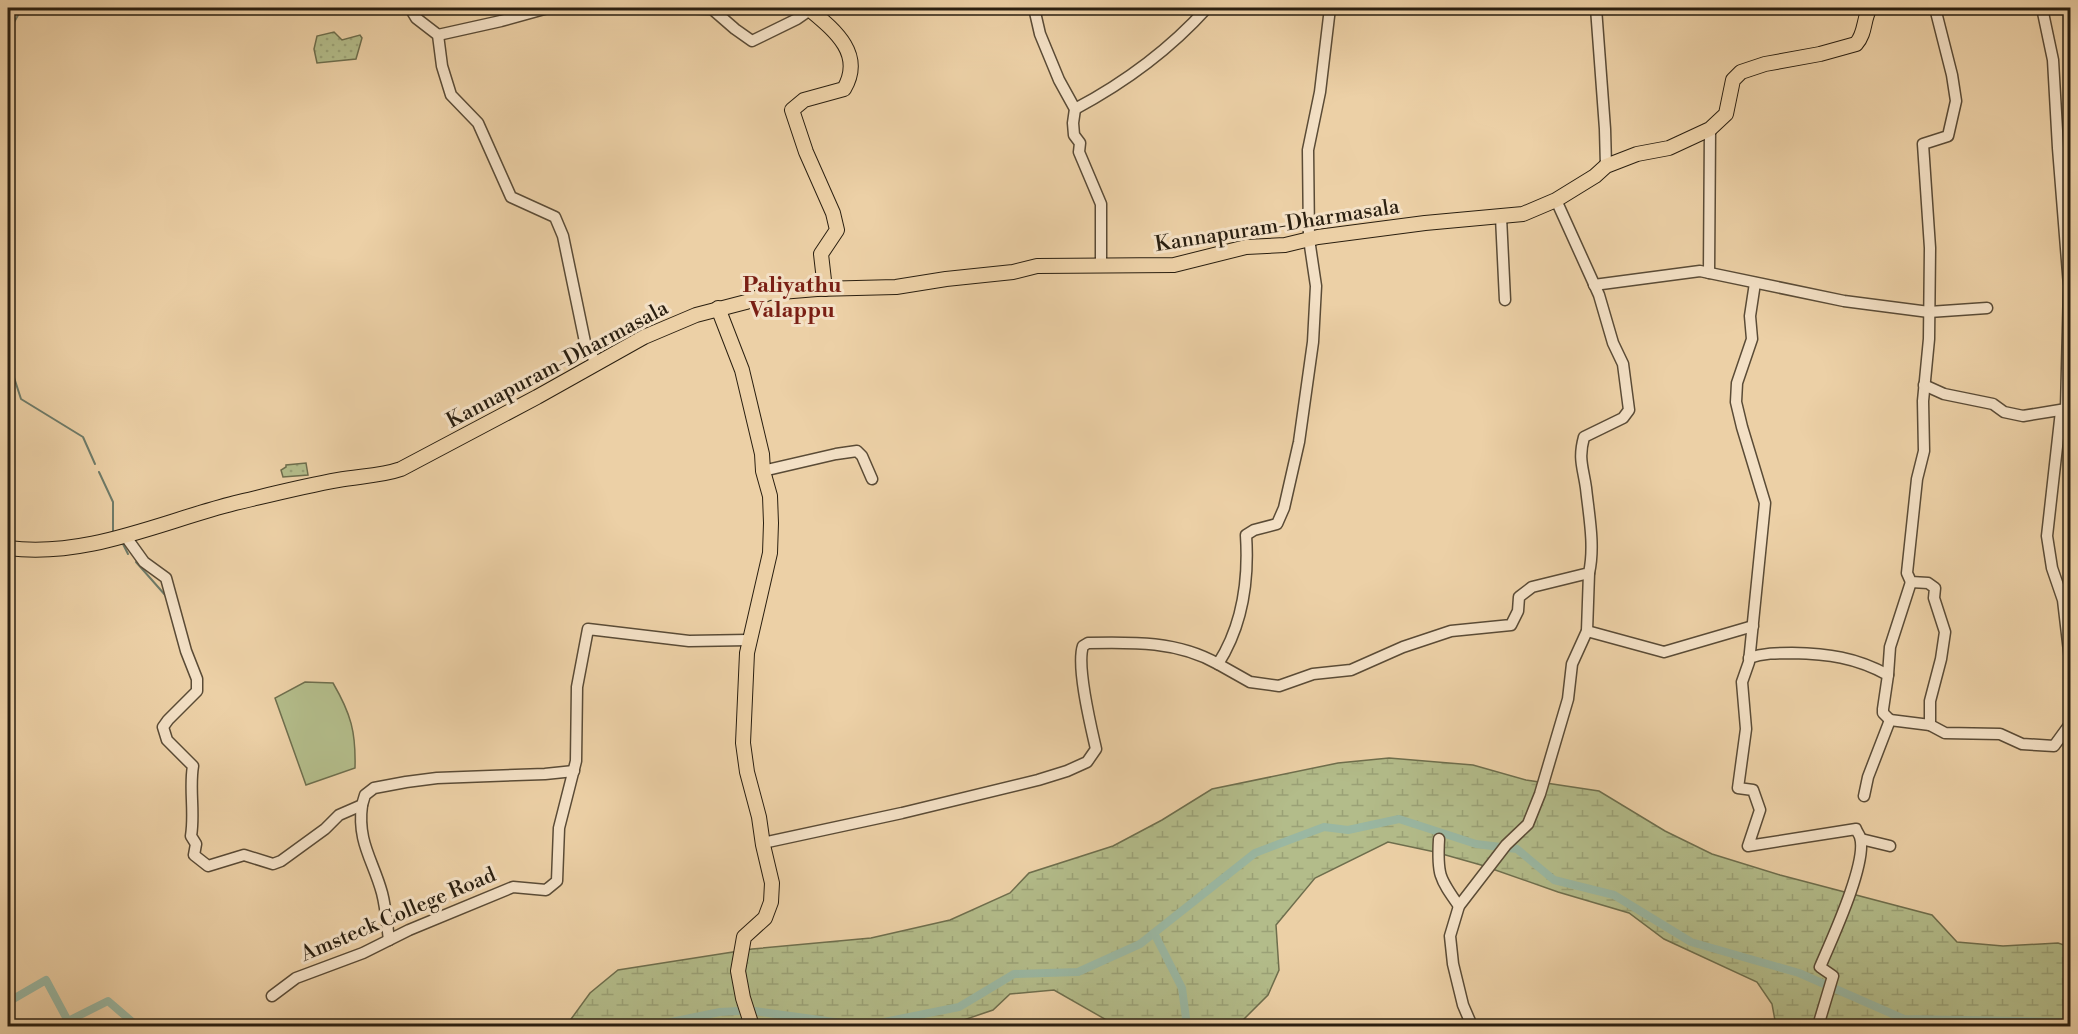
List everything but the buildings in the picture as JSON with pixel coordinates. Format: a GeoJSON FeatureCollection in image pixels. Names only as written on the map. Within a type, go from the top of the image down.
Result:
{"type":"FeatureCollection","features":[{"type":"Feature","properties":{"kind":"main road","name":"Kannapuram-Dharmasala"},"geometry":{"type":"LineString","coordinates":[[8,548],[20,550],[61,548],[126,537],[233,504],[325,482],[401,469],[644,337],[718,308],[746,302],[769,292],[896,287],[1013,272],[1037,266],[1174,265],[1246,246],[1285,245],[1309,239],[1425,223],[1523,214],[1556,200],[1595,176],[1606,166],[1637,154],[1669,148],[1710,129],[1726,114],[1733,80],[1741,72],[1786,59],[1847,48],[1856,44],[1864,30],[1866,15],[1870,8]]}},
{"type":"Feature","properties":{"kind":"main road"},"geometry":{"type":"LineString","coordinates":[[809,9],[842,38],[850,63],[850,78],[844,89],[804,100],[792,110],[806,152],[833,213],[837,230],[821,254],[825,289]]}},
{"type":"Feature","properties":{"kind":"main road"},"geometry":{"type":"LineString","coordinates":[[718,308],[742,370],[770,496],[770,553],[749,640],[743,743],[747,772],[772,883],[771,902],[765,918],[744,937],[738,971],[743,998],[753,1026]]}},
{"type":"Feature","properties":{"kind":"street"},"geometry":{"type":"LineString","coordinates":[[410,8],[417,18],[438,35],[442,66],[452,95],[478,123],[511,197],[555,217],[563,236],[585,342],[596,363]]}},
{"type":"Feature","properties":{"kind":"street"},"geometry":{"type":"LineString","coordinates":[[438,35],[548,8]]}},
{"type":"Feature","properties":{"kind":"street"},"geometry":{"type":"LineString","coordinates":[[678,8],[712,9],[735,30],[752,41],[797,19],[809,9]]}},
{"type":"Feature","properties":{"kind":"street"},"geometry":{"type":"LineString","coordinates":[[1034,8],[1041,34],[1059,80],[1075,109],[1074,135],[1080,143],[1079,152],[1101,204],[1101,265]]}},
{"type":"Feature","properties":{"kind":"street"},"geometry":{"type":"LineString","coordinates":[[1075,109],[1114,88],[1167,46],[1208,8]]}},
{"type":"Feature","properties":{"kind":"street"},"geometry":{"type":"LineString","coordinates":[[1218,664],[1238,622],[1246,588],[1246,535],[1254,530],[1277,524],[1284,508],[1299,442],[1313,342],[1316,286],[1309,239],[1308,150],[1320,92],[1330,8]]}},
{"type":"Feature","properties":{"kind":"street"},"geometry":{"type":"LineString","coordinates":[[1596,8],[1606,166]]}},
{"type":"Feature","properties":{"kind":"street"},"geometry":{"type":"LineString","coordinates":[[1935,8],[1956,100],[1948,136],[1923,144],[1930,239],[1929,339],[1922,425],[1924,451],[1917,479],[1907,573],[1911,582],[1890,647],[1883,709],[1890,720],[1930,725],[1946,733],[2000,734],[2022,744],[2054,747],[2070,724]]}},
{"type":"Feature","properties":{"kind":"street"},"geometry":{"type":"LineString","coordinates":[[2042,8],[2053,60],[2069,286],[2066,409],[2048,536],[2052,568],[2063,600],[2070,660]]}},
{"type":"Feature","properties":{"kind":"street"},"geometry":{"type":"LineString","coordinates":[[1709,273],[1710,129]]}},
{"type":"Feature","properties":{"kind":"street"},"geometry":{"type":"LineString","coordinates":[[1471,1026],[1463,1005],[1449,936],[1459,906],[1504,847],[1528,824],[1540,794],[1568,699],[1572,664],[1587,631],[1589,573],[1593,555],[1586,487],[1579,454],[1584,437],[1623,418],[1629,410],[1623,364],[1612,344],[1608,323],[1594,285],[1556,200]]}},
{"type":"Feature","properties":{"kind":"street"},"geometry":{"type":"LineString","coordinates":[[1502,217],[1505,300]]}},
{"type":"Feature","properties":{"kind":"street"},"geometry":{"type":"LineString","coordinates":[[1594,285],[1700,271],[1844,301],[1929,312],[1987,308]]}},
{"type":"Feature","properties":{"kind":"street"},"geometry":{"type":"LineString","coordinates":[[1755,284],[1750,316],[1752,339],[1737,383],[1736,402],[1765,503],[1756,576],[1756,606],[1749,658],[1742,682],[1746,729],[1738,788],[1753,790],[1760,810],[1748,846],[1856,829],[1861,839],[1859,861],[1845,907],[1820,967],[1831,983],[1818,1026]]}},
{"type":"Feature","properties":{"kind":"street"},"geometry":{"type":"LineString","coordinates":[[1924,385],[1944,394],[1993,404],[2004,412],[2023,416],[2066,409]]}},
{"type":"Feature","properties":{"kind":"street"},"geometry":{"type":"LineString","coordinates":[[763,471],[836,454],[857,452],[862,456],[872,479]]}},
{"type":"Feature","properties":{"kind":"street"},"geometry":{"type":"LineString","coordinates":[[126,537],[144,562],[166,578],[186,651],[197,679],[197,691],[163,727],[167,740],[193,766],[191,777],[194,820],[191,836],[196,844],[194,855],[208,866],[244,855],[273,864],[326,829],[339,814],[362,805]]}},
{"type":"Feature","properties":{"kind":"street"},"geometry":{"type":"LineString","coordinates":[[763,843],[974,796],[1067,771],[1087,762],[1096,749],[1084,689],[1083,646],[1088,643],[1140,642],[1171,646],[1218,664],[1250,682],[1279,686],[1313,674],[1351,670],[1403,647],[1450,631],[1511,625],[1518,611],[1519,597],[1532,587],[1589,573]]}},
{"type":"Feature","properties":{"kind":"street"},"geometry":{"type":"LineString","coordinates":[[1911,582],[1928,583],[1935,588],[1934,598],[1945,632],[1941,660],[1930,701],[1930,725]]}},
{"type":"Feature","properties":{"kind":"street"},"geometry":{"type":"LineString","coordinates":[[1587,631],[1664,652],[1753,626]]}},
{"type":"Feature","properties":{"kind":"street","name":"Amsteck College Road"},"geometry":{"type":"LineString","coordinates":[[272,996],[296,978],[363,953],[513,887],[546,890],[557,880],[559,828],[574,771],[577,687],[588,629],[689,641],[749,640]]}},
{"type":"Feature","properties":{"kind":"street"},"geometry":{"type":"LineString","coordinates":[[1749,658],[1760,654],[1776,653],[1827,654],[1864,663],[1888,675]]}},
{"type":"Feature","properties":{"kind":"street"},"geometry":{"type":"LineString","coordinates":[[1864,796],[1868,777],[1890,720]]}},
{"type":"Feature","properties":{"kind":"street"},"geometry":{"type":"LineString","coordinates":[[389,940],[382,894],[369,860],[360,824],[365,795],[374,788],[437,778],[535,775],[574,771]]}},
{"type":"Feature","properties":{"kind":"street"},"geometry":{"type":"LineString","coordinates":[[1439,839],[1438,861],[1441,881],[1459,906]]}},
{"type":"Feature","properties":{"kind":"street"},"geometry":{"type":"LineString","coordinates":[[1861,839],[1890,846]]}},
{"type":"Feature","properties":{"kind":"green space"},"geometry":{"type":"Polygon","coordinates":[[[334,32],[342,40],[360,35],[362,38],[356,59],[317,63],[314,49],[317,36],[334,32]]]}},
{"type":"Feature","properties":{"kind":"green space"},"geometry":{"type":"Polygon","coordinates":[[[306,463],[308,475],[283,477],[281,470],[286,465],[306,463]]]}},
{"type":"Feature","properties":{"kind":"green space"},"geometry":{"type":"Polygon","coordinates":[[[305,682],[333,683],[351,724],[355,755],[355,768],[306,785],[275,698],[305,682]]]}},
{"type":"Feature","properties":{"kind":"green space"},"geometry":{"type":"Polygon","coordinates":[[[1389,758],[1473,765],[1526,780],[1599,791],[1665,831],[1712,854],[1780,875],[1932,915],[1957,942],[2003,946],[2058,943],[2070,947],[2070,1026],[1776,1026],[1772,1004],[1757,982],[1664,939],[1629,913],[1558,892],[1481,865],[1388,842],[1315,878],[1276,925],[1279,970],[1268,995],[1237,1026],[1117,1026],[1054,990],[1010,994],[993,1010],[946,1026],[566,1026],[590,993],[618,970],[752,949],[871,938],[950,920],[1010,893],[1029,873],[1113,846],[1162,820],[1212,789],[1338,763],[1389,758]]]}},
{"type":"Feature","properties":{"kind":"waterway"},"geometry":{"type":"LineString","coordinates":[[8,33],[22,8]]}},
{"type":"Feature","properties":{"kind":"waterway"},"geometry":{"type":"LineString","coordinates":[[8,359],[21,399],[83,437],[95,464]]}},
{"type":"Feature","properties":{"kind":"waterway"},"geometry":{"type":"LineString","coordinates":[[99,472],[113,502],[113,531]]}},
{"type":"Feature","properties":{"kind":"waterway"},"geometry":{"type":"LineString","coordinates":[[123,544],[128,554]]}},
{"type":"Feature","properties":{"kind":"waterway"},"geometry":{"type":"LineString","coordinates":[[136,562],[166,596]]}},
{"type":"Feature","properties":{"kind":"waterway"},"geometry":{"type":"LineString","coordinates":[[754,1011],[864,1026],[959,1007],[1014,974],[1078,972],[1140,944],[1255,853],[1324,827],[1348,830],[1399,819],[1476,844],[1517,849],[1554,880],[1614,895],[1691,942],[1799,973],[1904,1019],[2070,1022]]}},
{"type":"Feature","properties":{"kind":"waterway"},"geometry":{"type":"LineString","coordinates":[[1154,933],[1182,988],[1187,1026]]}},
{"type":"Feature","properties":{"kind":"waterway"},"geometry":{"type":"LineString","coordinates":[[8,1002],[46,980],[68,1021],[108,1001],[137,1026]]}},
{"type":"Feature","properties":{"kind":"waterway"},"geometry":{"type":"LineString","coordinates":[[651,1026],[720,1012],[740,1011]]}},
{"type":"Feature","properties":{"kind":"district","name":"Paliyathu Valappu"},"geometry":{"type":"Point","coordinates":[792,296]}}]}
